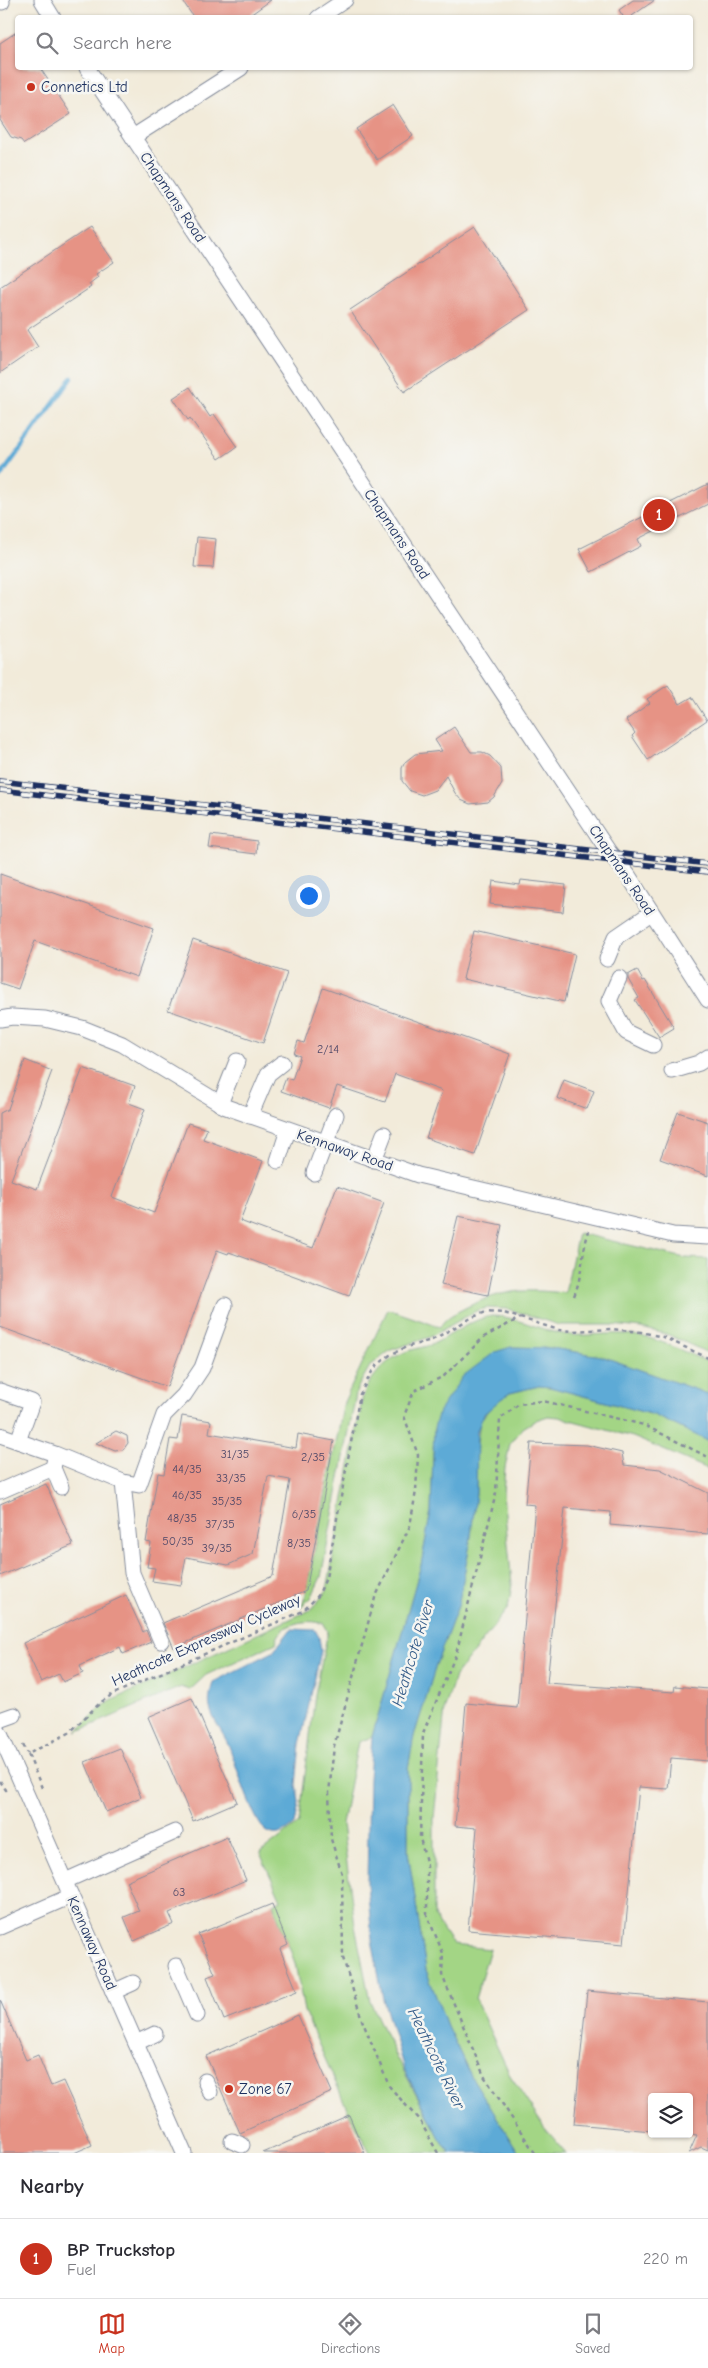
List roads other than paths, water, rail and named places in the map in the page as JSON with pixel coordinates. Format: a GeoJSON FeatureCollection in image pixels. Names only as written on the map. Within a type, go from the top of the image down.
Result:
{"type":"FeatureCollection","features":[{"type":"Feature","properties":{"kind":"street"},"geometry":{"type":"LineString","coordinates":[[42,0],[49,15]]}},
{"type":"Feature","properties":{"kind":"street"},"geometry":{"type":"LineString","coordinates":[[322,15],[345,0]]}},
{"type":"Feature","properties":{"kind":"street","name":"Chapmans Road"},"geometry":{"type":"LineString","coordinates":[[87,70],[708,1000]]}},
{"type":"Feature","properties":{"kind":"street"},"geometry":{"type":"LineString","coordinates":[[133,138],[238,70]]}},
{"type":"Feature","properties":{"kind":"street"},"geometry":{"type":"LineString","coordinates":[[607,959],[616,937],[651,912]]}},
{"type":"Feature","properties":{"kind":"street"},"geometry":{"type":"LineString","coordinates":[[619,978],[609,1001],[626,1032],[653,1045]]}},
{"type":"Feature","properties":{"kind":"street","name":"Kennaway Road"},"geometry":{"type":"LineString","coordinates":[[0,1019],[12,1017],[45,1019],[98,1034],[122,1044],[220,1104],[326,1144],[418,1175],[595,1215],[673,1235],[708,1236]]}},
{"type":"Feature","properties":{"kind":"street"},"geometry":{"type":"LineString","coordinates":[[672,1071],[699,1063],[708,1057]]}},
{"type":"Feature","properties":{"kind":"street"},"geometry":{"type":"LineString","coordinates":[[220,1104],[237,1061]]}},
{"type":"Feature","properties":{"kind":"street"},"geometry":{"type":"LineString","coordinates":[[250,1116],[268,1074],[282,1063]]}},
{"type":"Feature","properties":{"kind":"street"},"geometry":{"type":"LineString","coordinates":[[314,1173],[336,1115]]}},
{"type":"Feature","properties":{"kind":"street"},"geometry":{"type":"LineString","coordinates":[[278,1161],[288,1130]]}},
{"type":"Feature","properties":{"kind":"street"},"geometry":{"type":"LineString","coordinates":[[374,1160],[384,1134]]}},
{"type":"Feature","properties":{"kind":"street"},"geometry":{"type":"LineString","coordinates":[[0,1435],[18,1441],[54,1461],[122,1482],[139,1485],[164,1415],[184,1395],[202,1368],[225,1305]]}},
{"type":"Feature","properties":{"kind":"street"},"geometry":{"type":"LineString","coordinates":[[0,1391],[32,1402],[18,1441]]}},
{"type":"Feature","properties":{"kind":"street"},"geometry":{"type":"LineString","coordinates":[[54,1461],[61,1487]]}},
{"type":"Feature","properties":{"kind":"street"},"geometry":{"type":"LineString","coordinates":[[0,1491],[54,1461]]}},
{"type":"Feature","properties":{"kind":"street"},"geometry":{"type":"LineString","coordinates":[[122,1482],[132,1573],[161,1641]]}},
{"type":"Feature","properties":{"kind":"street","name":"Kennaway Road"},"geometry":{"type":"LineString","coordinates":[[0,1734],[3,1750],[65,1881],[184,2153]]}},
{"type":"Feature","properties":{"kind":"street"},"geometry":{"type":"LineString","coordinates":[[65,1881],[175,1832]]}},
{"type":"Feature","properties":{"kind":"street"},"geometry":{"type":"LineString","coordinates":[[0,1927],[71,1896]]}},
{"type":"Feature","properties":{"kind":"street"},"geometry":{"type":"LineString","coordinates":[[176,1966],[198,2015]]}},
{"type":"Feature","properties":{"kind":"street"},"geometry":{"type":"LineString","coordinates":[[113,1992],[133,1983]]}},
{"type":"Feature","properties":{"kind":"street"},"geometry":{"type":"LineString","coordinates":[[136,2043],[155,2034]]}},
{"type":"Feature","properties":{"kind":"water","name":"Heathcote River"},"geometry":{"type":"Polygon","coordinates":[[[511,1347],[551,1348],[601,1356],[708,1394],[708,1441],[654,1415],[550,1387],[539,1386],[510,1393],[501,1399],[484,1414],[477,1431],[476,1493],[470,1544],[458,1606],[437,1662],[414,1736],[408,1768],[408,1852],[426,1970],[447,2026],[471,2076],[519,2153],[450,2153],[440,2138],[404,2069],[383,1999],[372,1940],[367,1884],[369,1779],[372,1737],[421,1565],[431,1511],[434,1428],[439,1411],[463,1376],[495,1352],[511,1347]]]}},
{"type":"Feature","properties":{"kind":"water"},"geometry":{"type":"Polygon","coordinates":[[[291,1629],[315,1630],[319,1637],[321,1651],[300,1744],[296,1785],[299,1802],[295,1824],[284,1832],[273,1834],[265,1830],[255,1815],[229,1746],[211,1713],[209,1705],[213,1682],[273,1652],[291,1629]]]}},
{"type":"Feature","properties":{"kind":"waterway"},"geometry":{"type":"LineString","coordinates":[[0,477],[72,378]]}},
{"type":"Feature","properties":{"kind":"railway"},"geometry":{"type":"LineString","coordinates":[[0,781],[708,864]]}},
{"type":"Feature","properties":{"kind":"railway"},"geometry":{"type":"LineString","coordinates":[[0,790],[708,872]]}},
{"type":"Feature","properties":{"kind":"place","name":"Connetics Ltd"},"geometry":{"type":"Point","coordinates":[31,87]}},
{"type":"Feature","properties":{"kind":"place","name":"BP Truckstop"},"geometry":{"type":"Point","coordinates":[659,515]}},
{"type":"Feature","properties":{"kind":"place","name":"Zone 67"},"geometry":{"type":"Point","coordinates":[229,2089]}}]}
